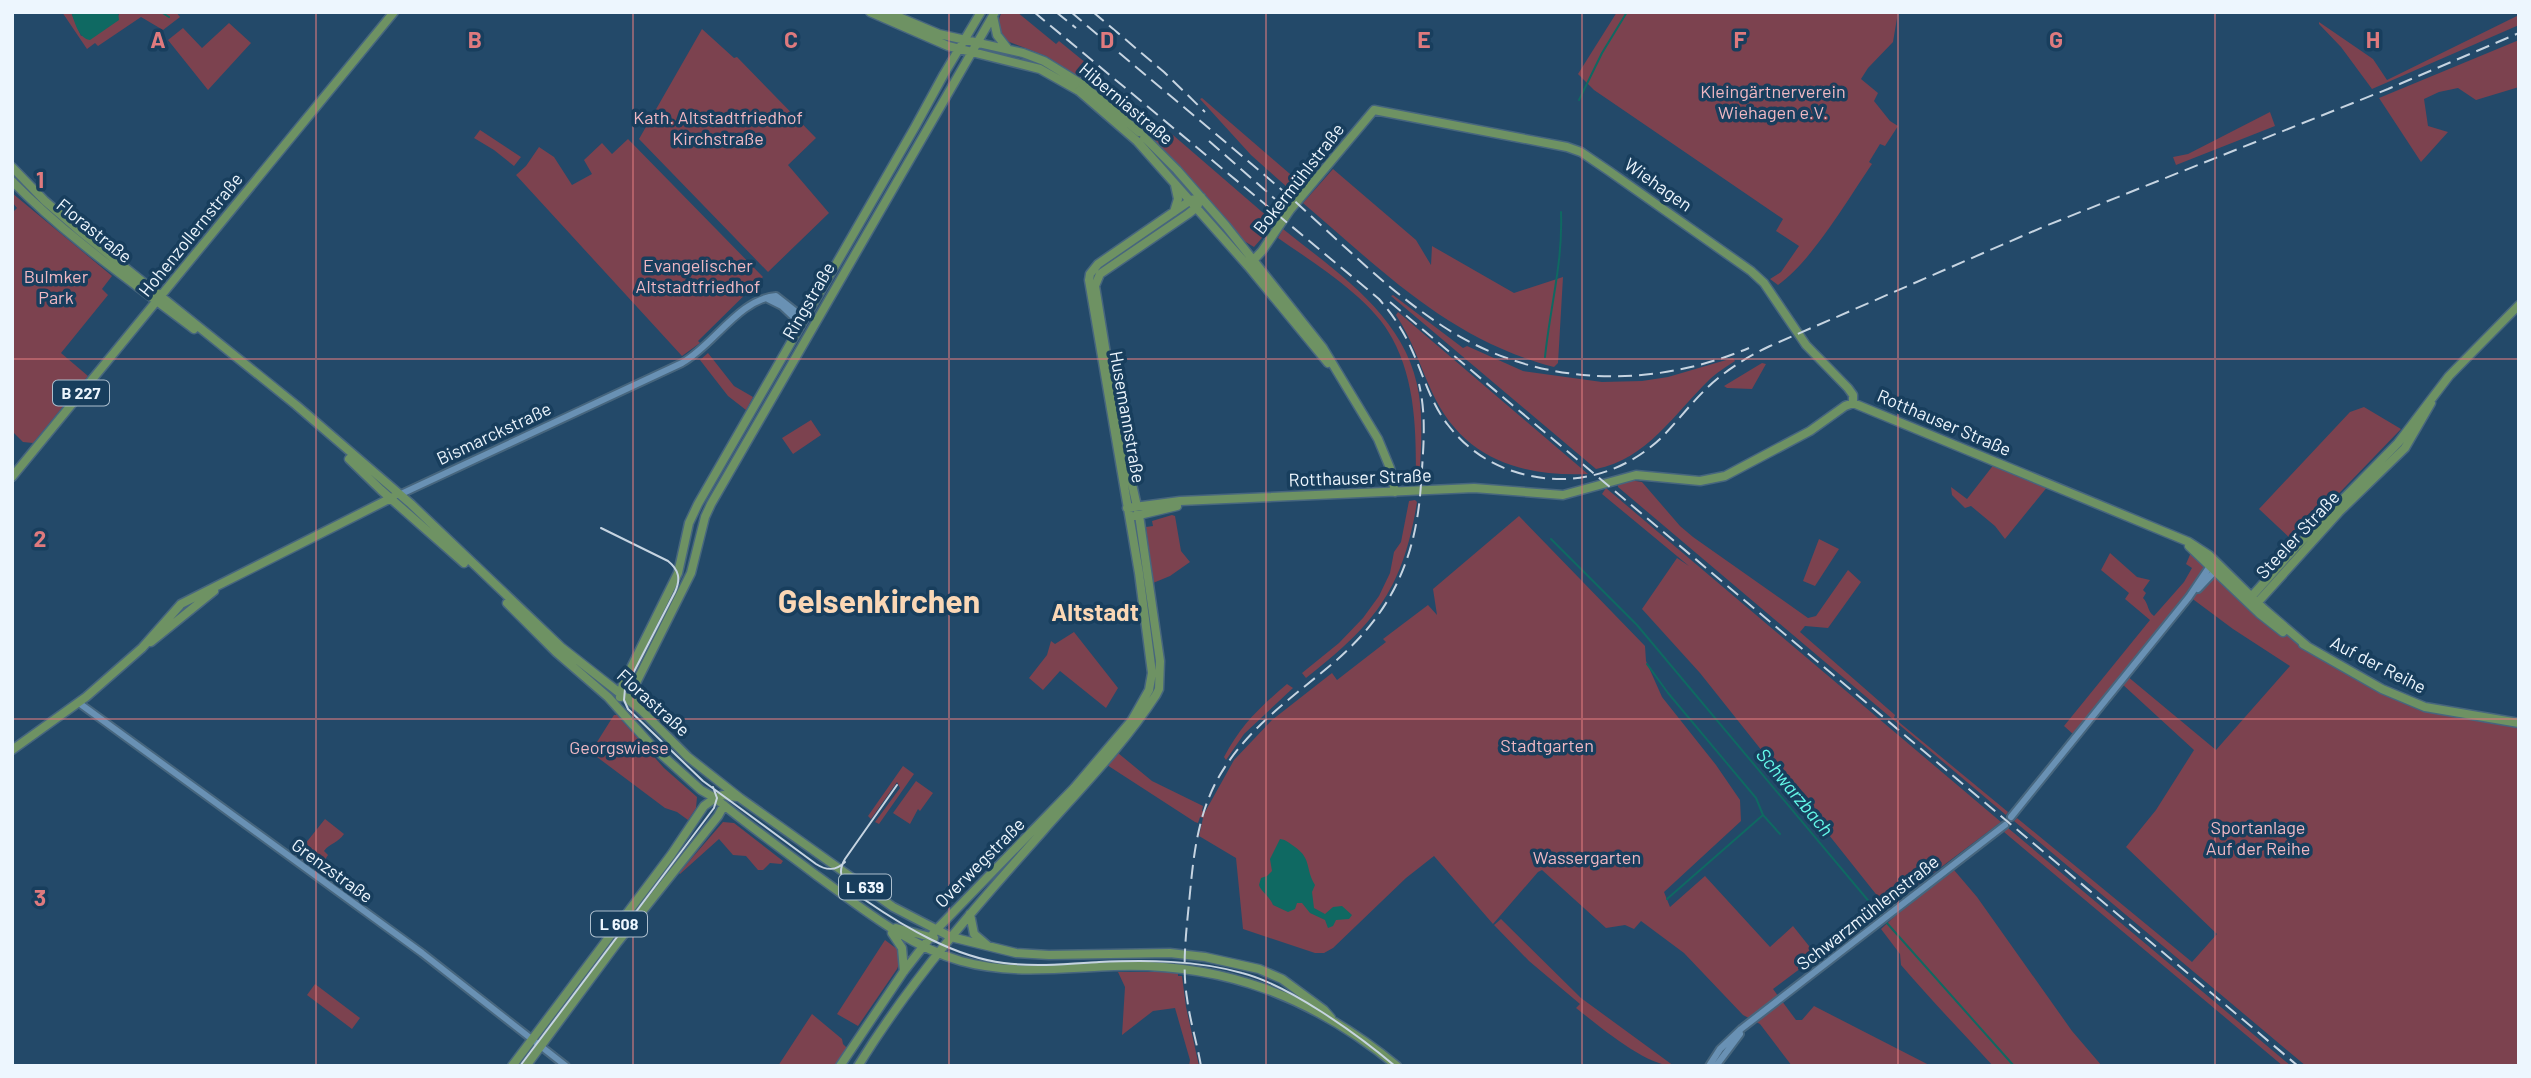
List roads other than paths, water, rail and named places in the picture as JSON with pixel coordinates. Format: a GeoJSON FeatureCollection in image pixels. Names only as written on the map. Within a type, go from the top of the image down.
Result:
{"type":"FeatureCollection","features":[{"type":"Feature","properties":{"kind":"main road","name":"Hohenzollernstraße"},"geometry":{"type":"LineString","coordinates":[[12,477],[394,12]]}},
{"type":"Feature","properties":{"kind":"main road","name":"Hiberniastraße"},"geometry":{"type":"LineString","coordinates":[[870,12],[917,35],[959,49],[1040,69],[1081,88],[1138,141],[1251,263]]}},
{"type":"Feature","properties":{"kind":"main road","name":"Hiberniastraße"},"geometry":{"type":"LineString","coordinates":[[887,12],[939,34],[1010,49],[1044,61],[1139,132],[1165,156],[1201,197],[1337,373],[1378,439],[1390,468],[1395,492]]}},
{"type":"Feature","properties":{"kind":"main road","name":"Ringstraße"},"geometry":{"type":"LineString","coordinates":[[620,694],[680,567],[690,523],[698,504],[981,12]]}},
{"type":"Feature","properties":{"kind":"main road","name":"Ringstraße"},"geometry":{"type":"LineString","coordinates":[[640,709],[632,695],[633,689],[691,573],[710,504],[994,13]]}},
{"type":"Feature","properties":{"kind":"main road"},"geometry":{"type":"LineString","coordinates":[[994,13],[996,35],[1010,49]]}},
{"type":"Feature","properties":{"kind":"main road","name":"Bokermühlstraße"},"geometry":{"type":"LineString","coordinates":[[1251,263],[1290,210],[1374,110]]}},
{"type":"Feature","properties":{"kind":"main road","name":"Wiehagen"},"geometry":{"type":"LineString","coordinates":[[1374,110],[1550,143],[1574,149],[1587,156],[1758,277],[1806,345],[1848,388],[1853,395],[1853,403]]}},
{"type":"Feature","properties":{"kind":"main road","name":"Florastraße"},"geometry":{"type":"LineString","coordinates":[[12,167],[62,216],[160,299],[296,405],[561,647],[640,709],[688,757],[740,798],[933,934]]}},
{"type":"Feature","properties":{"kind":"main road"},"geometry":{"type":"LineString","coordinates":[[1173,180],[1178,199],[1174,212]]}},
{"type":"Feature","properties":{"kind":"main road","name":"Florastraße"},"geometry":{"type":"LineString","coordinates":[[12,181],[51,217],[160,299]]}},
{"type":"Feature","properties":{"kind":"main road"},"geometry":{"type":"LineString","coordinates":[[1194,204],[1201,197]]}},
{"type":"Feature","properties":{"kind":"main road","name":"Husemannstraße"},"geometry":{"type":"LineString","coordinates":[[1133,512],[1090,274],[1098,264],[1174,212],[1194,204]]}},
{"type":"Feature","properties":{"kind":"main road","name":"Husemannstraße"},"geometry":{"type":"LineString","coordinates":[[1153,693],[1133,512],[1095,286],[1100,274],[1194,204]]}},
{"type":"Feature","properties":{"kind":"main road","name":"Steeler Straße"},"geometry":{"type":"LineString","coordinates":[[2479,348],[2519,305]]}},
{"type":"Feature","properties":{"kind":"main road","name":"Steeler Straße"},"geometry":{"type":"LineString","coordinates":[[2254,601],[2295,548],[2398,443],[2449,376],[2519,314]]}},
{"type":"Feature","properties":{"kind":"main road","name":"Rotthauser Straße"},"geometry":{"type":"LineString","coordinates":[[1133,512],[1198,501],[1474,488],[1563,495],[1629,475],[1692,481],[1717,478],[1810,431],[1853,403],[2185,542],[2199,549],[2215,568]]}},
{"type":"Feature","properties":{"kind":"main road","name":"Florastraße"},"geometry":{"type":"LineString","coordinates":[[395,496],[556,652],[607,695],[627,719],[701,790],[721,799],[733,812],[886,925],[923,947],[963,961],[999,968],[1049,970],[1116,966],[1190,970],[1265,987],[1331,1018]]}},
{"type":"Feature","properties":{"kind":"main road","name":"Bismarckstraße"},"geometry":{"type":"LineString","coordinates":[[12,750],[79,703],[219,586],[395,496]]}},
{"type":"Feature","properties":{"kind":"main road","name":"Auf der Reihe"},"geometry":{"type":"LineString","coordinates":[[2215,568],[2254,601],[2283,632],[2382,689],[2425,707],[2519,723]]}},
{"type":"Feature","properties":{"kind":"main road"},"geometry":{"type":"LineString","coordinates":[[606,682],[617,682],[627,669],[632,668]]}},
{"type":"Feature","properties":{"kind":"main road","name":"Overwegstraße"},"geometry":{"type":"LineString","coordinates":[[858,1066],[892,1013],[937,953],[1117,747],[1153,693]]}},
{"type":"Feature","properties":{"kind":"main road","name":"Overwegstraße"},"geometry":{"type":"LineString","coordinates":[[840,1066],[904,971],[933,934],[1073,788],[1153,693]]}},
{"type":"Feature","properties":{"kind":"main road"},"geometry":{"type":"LineString","coordinates":[[620,694],[620,703],[627,719]]}},
{"type":"Feature","properties":{"kind":"main road"},"geometry":{"type":"LineString","coordinates":[[713,777],[721,787],[721,799],[740,798]]}},
{"type":"Feature","properties":{"kind":"main road"},"geometry":{"type":"LineString","coordinates":[[701,790],[705,799],[704,806]]}},
{"type":"Feature","properties":{"kind":"main road","name":"L 608"},"geometry":{"type":"LineString","coordinates":[[512,1066],[671,855],[704,806],[721,799]]}},
{"type":"Feature","properties":{"kind":"main road","name":"L 608"},"geometry":{"type":"LineString","coordinates":[[526,1066],[617,943],[718,816],[721,799]]}},
{"type":"Feature","properties":{"kind":"main road"},"geometry":{"type":"LineString","coordinates":[[718,816],[733,812]]}},
{"type":"Feature","properties":{"kind":"main road"},"geometry":{"type":"LineString","coordinates":[[970,914],[974,934],[992,948]]}},
{"type":"Feature","properties":{"kind":"main road","name":"Florastraße"},"geometry":{"type":"LineString","coordinates":[[886,925],[902,948],[904,971]]}},
{"type":"Feature","properties":{"kind":"main road"},"geometry":{"type":"LineString","coordinates":[[886,925],[992,948],[1049,955],[1158,953],[1191,955],[1238,964],[1282,979],[1397,1066]]}},
{"type":"Feature","properties":{"kind":"street"},"geometry":{"type":"LineString","coordinates":[[768,299],[776,296],[789,305],[802,321]]}},
{"type":"Feature","properties":{"kind":"street"},"geometry":{"type":"LineString","coordinates":[[768,299],[802,321]]}},
{"type":"Feature","properties":{"kind":"street","name":"Bismarckstraße"},"geometry":{"type":"LineString","coordinates":[[395,496],[682,363],[709,344],[750,305],[768,299]]}},
{"type":"Feature","properties":{"kind":"street"},"geometry":{"type":"LineString","coordinates":[[789,305],[800,308],[811,306]]}},
{"type":"Feature","properties":{"kind":"street"},"geometry":{"type":"LineString","coordinates":[[2011,817],[2215,568]]}},
{"type":"Feature","properties":{"kind":"street","name":"Grenzstraße"},"geometry":{"type":"LineString","coordinates":[[79,703],[85,710],[432,961],[566,1066]]}},
{"type":"Feature","properties":{"kind":"street","name":"Schwarzmühlenstraße"},"geometry":{"type":"LineString","coordinates":[[1712,1065],[1733,1036],[2005,825]]}},
{"type":"Feature","properties":{"kind":"waterway"},"geometry":{"type":"LineString","coordinates":[[161,12],[169,17]]}},
{"type":"Feature","properties":{"kind":"waterway","name":"Schwarzbach"},"geometry":{"type":"LineString","coordinates":[[1579,100],[1602,53],[1627,12]]}},
{"type":"Feature","properties":{"kind":"waterway","name":"Schwarzbach"},"geometry":{"type":"LineString","coordinates":[[1545,357],[1558,267],[1561,212]]}},
{"type":"Feature","properties":{"kind":"waterway","name":"Schwarzbach"},"geometry":{"type":"LineString","coordinates":[[1551,539],[1637,625],[1882,917]]}},
{"type":"Feature","properties":{"kind":"waterway"},"geometry":{"type":"LineString","coordinates":[[1647,664],[1756,798],[1763,815],[1780,834]]}},
{"type":"Feature","properties":{"kind":"waterway"},"geometry":{"type":"LineString","coordinates":[[1667,899],[1763,815]]}},
{"type":"Feature","properties":{"kind":"waterway","name":"Schwarzbach"},"geometry":{"type":"LineString","coordinates":[[1886,922],[2014,1066]]}},
{"type":"Feature","properties":{"kind":"tram line"},"geometry":{"type":"LineString","coordinates":[[601,528],[668,561],[678,575],[675,592],[625,689],[624,700],[628,709],[703,781],[816,864],[831,869],[845,862]]}},
{"type":"Feature","properties":{"kind":"tram line"},"geometry":{"type":"LineString","coordinates":[[897,785],[845,859],[841,872],[845,883],[854,892],[914,931],[967,955],[1004,963],[1040,965],[1153,961],[1207,966],[1242,973],[1261,979],[1301,999],[1395,1066]]}},
{"type":"Feature","properties":{"kind":"tram line"},"geometry":{"type":"LineString","coordinates":[[520,1066],[714,808],[717,798],[713,787]]}},
{"type":"Feature","properties":{"kind":"railway"},"geometry":{"type":"LineString","coordinates":[[1034,12],[1379,299],[1404,335],[1442,416],[1464,443],[1504,468],[1527,475],[1564,479],[1599,474],[1632,460],[1661,438],[1715,381],[1737,364],[1770,346],[2043,227],[2388,89],[2519,33]]}},
{"type":"Feature","properties":{"kind":"railway"},"geometry":{"type":"LineString","coordinates":[[1056,12],[1076,28]]}},
{"type":"Feature","properties":{"kind":"railway"},"geometry":{"type":"LineString","coordinates":[[1071,12],[1282,190],[1401,296],[1444,327],[1480,347],[1517,362],[1594,376],[1633,376],[1672,371],[1711,362],[1749,348]]}},
{"type":"Feature","properties":{"kind":"railway"},"geometry":{"type":"LineString","coordinates":[[1093,12],[1164,72],[1205,112]]}},
{"type":"Feature","properties":{"kind":"railway"},"geometry":{"type":"LineString","coordinates":[[1209,141],[1275,199]]}},
{"type":"Feature","properties":{"kind":"railway"},"geometry":{"type":"LineString","coordinates":[[1390,302],[2298,1066]]}},
{"type":"Feature","properties":{"kind":"railway"},"geometry":{"type":"LineString","coordinates":[[1201,1066],[1188,1007],[1185,962],[1194,857],[1203,813],[1215,784],[1238,749],[1267,718],[1353,645],[1385,605],[1397,584],[1406,561],[1418,512],[1424,434],[1419,384]]}},
{"type":"Feature","properties":{"kind":"district","name":"Gelsenkirchen"},"geometry":{"type":"Point","coordinates":[879,602]}},
{"type":"Feature","properties":{"kind":"district","name":"Altstadt"},"geometry":{"type":"Point","coordinates":[1095,613]}},
{"type":"Feature","properties":{"kind":"park label","name":"Kleingärtnerverein Wiehagen e.V."},"geometry":{"type":"Point","coordinates":[1773,102]}},
{"type":"Feature","properties":{"kind":"park label","name":"Kath. Altstadtfriedhof Kirchstraße"},"geometry":{"type":"Point","coordinates":[718,128]}},
{"type":"Feature","properties":{"kind":"park label","name":"Evangelischer Altstadtfriedhof"},"geometry":{"type":"Point","coordinates":[698,276]}},
{"type":"Feature","properties":{"kind":"park label","name":"Bulmker Park"},"geometry":{"type":"Point","coordinates":[56,287]}},
{"type":"Feature","properties":{"kind":"park label","name":"Stadtgarten"},"geometry":{"type":"Point","coordinates":[1547,746]}},
{"type":"Feature","properties":{"kind":"park label","name":"Georgswiese"},"geometry":{"type":"Point","coordinates":[619,748]}},
{"type":"Feature","properties":{"kind":"park label","name":"Sportanlage Auf der Reihe"},"geometry":{"type":"Point","coordinates":[2258,838]}},
{"type":"Feature","properties":{"kind":"park label","name":"Wassergarten"},"geometry":{"type":"Point","coordinates":[1587,858]}}]}
